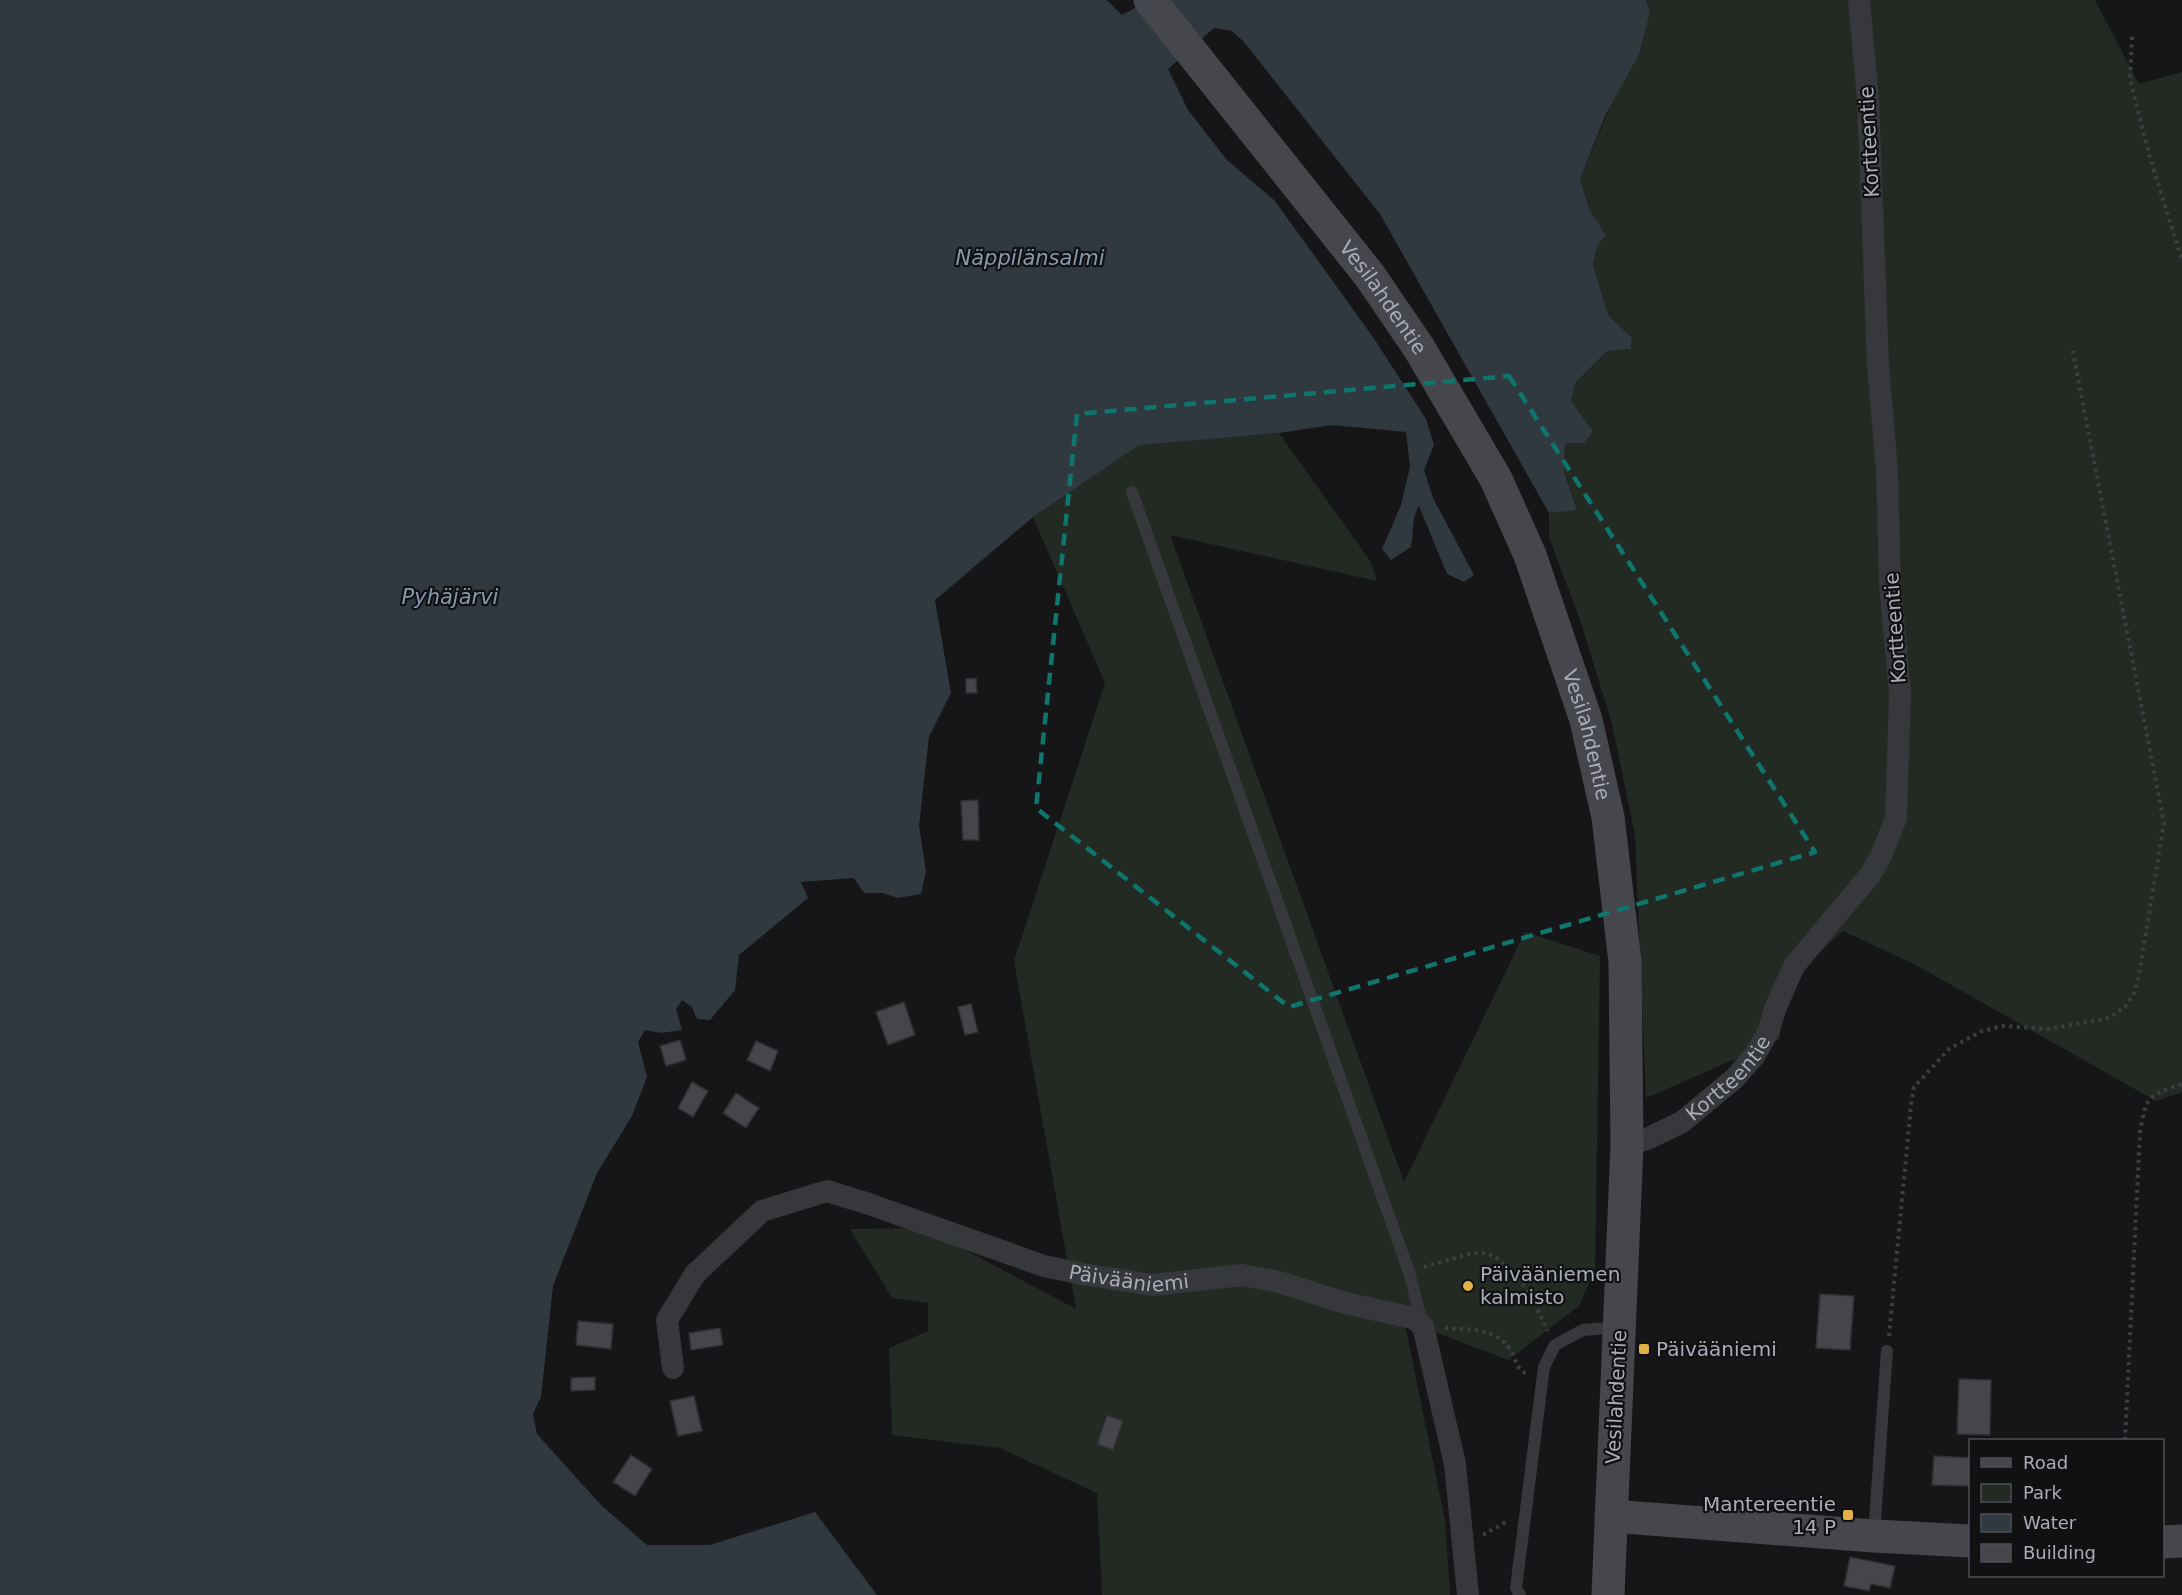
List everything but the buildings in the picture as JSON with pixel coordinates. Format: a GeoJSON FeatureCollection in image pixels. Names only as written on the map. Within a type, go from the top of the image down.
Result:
{"type":"FeatureCollection","features":[{"type":"Feature","properties":{"kind":"main road","name":"Vesilahdentie"},"geometry":{"type":"LineString","coordinates":[[1150,0],[1370,276],[1419,348],[1496,478],[1530,555],[1586,720],[1608,817],[1625,962],[1627,1145],[1608,1595]]}},
{"type":"Feature","properties":{"kind":"main road"},"geometry":{"type":"LineString","coordinates":[[1611,1516],[1969,1541]]}},
{"type":"Feature","properties":{"kind":"main road"},"geometry":{"type":"LineString","coordinates":[[2164,1542],[2182,1541]]}},
{"type":"Feature","properties":{"kind":"street","name":"Kortteentie"},"geometry":{"type":"LineString","coordinates":[[1627,1145],[1647,1139],[1682,1122],[1735,1078],[1755,1055],[1769,1030],[1775,1009],[1794,966],[1870,875],[1881,856],[1896,818],[1900,694],[1890,583],[1887,470],[1878,366],[1868,99],[1859,0]]}},
{"type":"Feature","properties":{"kind":"street","name":"Päivääniemi"},"geometry":{"type":"LineString","coordinates":[[673,1368],[667,1320],[695,1274],[762,1211],[827,1191],[1044,1266],[1153,1285],[1242,1275],[1279,1282],[1345,1303],[1413,1318],[1424,1326]]}},
{"type":"Feature","properties":{"kind":"street"},"geometry":{"type":"LineString","coordinates":[[1424,1326],[1455,1464],[1468,1595]]}},
{"type":"Feature","properties":{"kind":"lane"},"geometry":{"type":"LineString","coordinates":[[1132,492],[1409,1272],[1424,1326]]}},
{"type":"Feature","properties":{"kind":"lane"},"geometry":{"type":"LineString","coordinates":[[1520,1595],[1516,1588],[1544,1367],[1555,1345],[1583,1330],[1620,1327]]}},
{"type":"Feature","properties":{"kind":"lane"},"geometry":{"type":"LineString","coordinates":[[1874,1536],[1887,1351]]}},
{"type":"Feature","properties":{"kind":"path"},"geometry":{"type":"LineString","coordinates":[[2132,37],[2130,79],[2150,158],[2182,261]]}},
{"type":"Feature","properties":{"kind":"path"},"geometry":{"type":"LineString","coordinates":[[1887,1351],[1914,1088],[1949,1049],[1982,1031],[2003,1026],[2049,1029],[2109,1018],[2125,1007],[2130,1000],[2139,975],[2164,823],[2072,347]]}},
{"type":"Feature","properties":{"kind":"path"},"geometry":{"type":"LineString","coordinates":[[2126,1439],[2140,1132],[2144,1107],[2154,1093],[2182,1084]]}},
{"type":"Feature","properties":{"kind":"path"},"geometry":{"type":"LineString","coordinates":[[1409,1272],[1472,1253],[1486,1253],[1496,1257],[1528,1290],[1555,1345]]}},
{"type":"Feature","properties":{"kind":"path"},"geometry":{"type":"LineString","coordinates":[[1424,1326],[1491,1332],[1511,1349],[1518,1369],[1542,1383]]}},
{"type":"Feature","properties":{"kind":"path"},"geometry":{"type":"LineString","coordinates":[[1464,1546],[1513,1518],[1525,1519]]}},
{"type":"Feature","properties":{"kind":"highlighted area"},"geometry":{"type":"Polygon","coordinates":[[[1509,376],[1815,852],[1289,1007],[1036,808],[1077,414],[1509,376]]]}},
{"type":"Feature","properties":{"kind":"green space"},"geometry":{"type":"Polygon","coordinates":[[[1646,0],[2095,0],[2139,84],[2182,72],[2182,1092],[2156,1101],[1916,965],[1843,931],[1787,982],[1779,1040],[1646,1098],[1635,834],[1611,720],[1580,620],[1549,537],[1549,513],[1577,509],[1564,472],[1565,443],[1593,431],[1571,401],[1575,383],[1607,351],[1631,349],[1632,338],[1608,315],[1593,265],[1597,245],[1606,235],[1590,211],[1580,179],[1650,12],[1646,0]]]}},
{"type":"Feature","properties":{"kind":"green space"},"geometry":{"type":"Polygon","coordinates":[[[1279,433],[1371,562],[1377,581],[1170,535],[1404,1182],[1525,932],[1600,956],[1595,1269],[1579,1306],[1508,1360],[1404,1320],[1445,1520],[1450,1595],[1102,1595],[1097,1493],[1000,1448],[892,1435],[889,1348],[928,1331],[928,1303],[892,1298],[850,1229],[924,1228],[1076,1309],[1014,961],[1105,683],[1033,517],[1139,444],[1279,433]]]}},
{"type":"Feature","properties":{"kind":"water","name":"Pyhäjärvi"},"geometry":{"type":"Polygon","coordinates":[[[0,0],[1107,0],[1122,15],[1150,0],[1646,0],[1650,12],[1639,54],[1605,116],[1580,179],[1590,211],[1606,235],[1597,246],[1593,265],[1608,315],[1632,338],[1631,349],[1607,351],[1575,383],[1571,401],[1593,431],[1584,443],[1565,443],[1564,472],[1577,510],[1549,513],[1380,214],[1244,42],[1232,31],[1214,28],[1168,69],[1188,110],[1227,160],[1275,201],[1373,337],[1426,419],[1434,445],[1424,470],[1433,498],[1474,575],[1464,582],[1447,574],[1419,506],[1414,521],[1411,547],[1391,560],[1382,549],[1401,505],[1410,467],[1406,432],[1332,425],[1279,433],[1139,445],[1033,517],[935,600],[951,693],[929,737],[919,826],[926,871],[921,894],[897,898],[883,893],[864,893],[854,878],[801,882],[808,898],[739,955],[735,990],[710,1020],[697,1019],[692,1007],[682,1000],[676,1009],[682,1030],[661,1033],[645,1030],[638,1042],[647,1077],[632,1116],[597,1173],[553,1286],[541,1397],[533,1414],[537,1434],[601,1505],[647,1545],[710,1545],[815,1512],[877,1595],[0,1595],[0,0]]]}},
{"type":"Feature","properties":{"kind":"place","name":"Päivääniemen kalmisto"},"geometry":{"type":"Point","coordinates":[1468,1286]}},
{"type":"Feature","properties":{"kind":"place","name":"Päivääniemi"},"geometry":{"type":"Point","coordinates":[1644,1349]}},
{"type":"Feature","properties":{"kind":"place","name":"Mantereentie 14 P"},"geometry":{"type":"Point","coordinates":[1848,1515]}},
{"type":"Feature","properties":{"kind":"water label","name":"Näppilänsalmi"},"geometry":{"type":"Point","coordinates":[1030,258]}}]}
